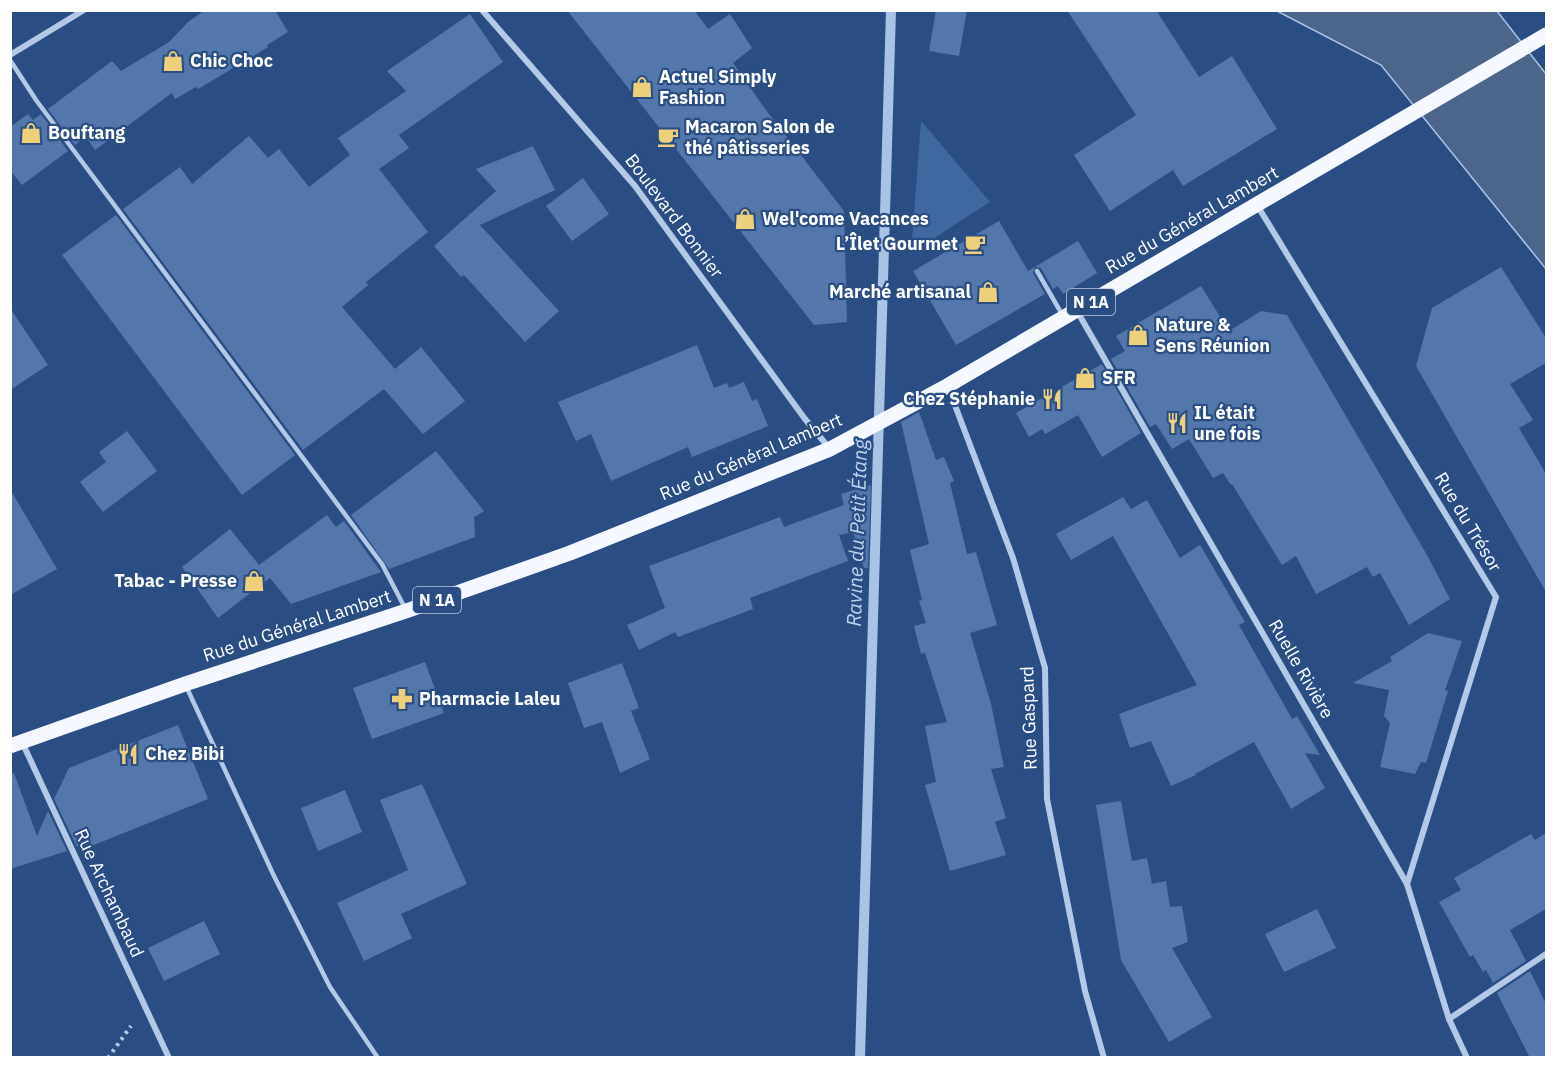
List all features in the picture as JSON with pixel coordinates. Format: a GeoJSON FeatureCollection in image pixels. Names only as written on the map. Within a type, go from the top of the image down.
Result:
{"type":"FeatureCollection","features":[{"type":"Feature","properties":{"kind":"main road","name":"Rue du Général Lambert"},"geometry":{"type":"LineString","coordinates":[[16,743],[570,553],[830,449],[925,399],[1546,35]]}},
{"type":"Feature","properties":{"kind":"street"},"geometry":{"type":"LineString","coordinates":[[10,55],[84,10]]}},
{"type":"Feature","properties":{"kind":"street","name":"Boulevard Bonnier"},"geometry":{"type":"LineString","coordinates":[[482,10],[635,186],[805,419],[830,449]]}},
{"type":"Feature","properties":{"kind":"street","name":"Rue du Trésor"},"geometry":{"type":"LineString","coordinates":[[1257,205],[1496,597],[1407,884]]}},
{"type":"Feature","properties":{"kind":"street","name":"Ruelle Rivière"},"geometry":{"type":"LineString","coordinates":[[1071,314],[1407,884],[1449,1019],[1467,1058]]}},
{"type":"Feature","properties":{"kind":"street","name":"Rue Gaspard"},"geometry":{"type":"LineString","coordinates":[[947,386],[1012,558],[1045,668],[1047,799],[1086,991],[1104,1058]]}},
{"type":"Feature","properties":{"kind":"street","name":"Rue Archambaud"},"geometry":{"type":"LineString","coordinates":[[16,743],[169,1058]]}},
{"type":"Feature","properties":{"kind":"street"},"geometry":{"type":"LineString","coordinates":[[1449,1019],[1546,954]]}},
{"type":"Feature","properties":{"kind":"lane"},"geometry":{"type":"LineString","coordinates":[[10,60],[36,100],[382,564],[406,611]]}},
{"type":"Feature","properties":{"kind":"lane"},"geometry":{"type":"LineString","coordinates":[[1037,271],[1071,314]]}},
{"type":"Feature","properties":{"kind":"lane"},"geometry":{"type":"LineString","coordinates":[[185,684],[274,876],[330,987],[378,1058]]}},
{"type":"Feature","properties":{"kind":"path"},"geometry":{"type":"LineString","coordinates":[[108,1058],[145,1005]]}},
{"type":"Feature","properties":{"kind":"shaded area"},"geometry":{"type":"Polygon","coordinates":[[[1277,11],[1497,11],[1546,74],[1546,269],[1381,65],[1277,11]]]}},
{"type":"Feature","properties":{"kind":"shaded area"},"geometry":{"type":"Polygon","coordinates":[[[921,121],[990,202],[911,253],[921,121]]]}},
{"type":"Feature","properties":{"kind":"building"},"geometry":{"type":"Polygon","coordinates":[[[205,10],[275,10],[288,32],[267,45],[268,47],[198,89],[196,87],[175,99],[172,93],[95,150],[86,137],[75,145],[48,109],[112,61],[121,71],[169,42],[188,22],[205,10]]]}},
{"type":"Feature","properties":{"kind":"building"},"geometry":{"type":"Polygon","coordinates":[[[567,10],[694,10],[708,29],[730,14],[752,48],[733,63],[844,211],[847,322],[814,325],[567,10]]]}},
{"type":"Feature","properties":{"kind":"building"},"geometry":{"type":"Polygon","coordinates":[[[936,10],[967,10],[959,56],[929,51],[936,10]]]}},
{"type":"Feature","properties":{"kind":"building"},"geometry":{"type":"Polygon","coordinates":[[[1067,10],[1156,10],[1199,77],[1232,56],[1277,129],[1183,186],[1173,170],[1110,211],[1074,155],[1136,115],[1067,10]]]}},
{"type":"Feature","properties":{"kind":"building"},"geometry":{"type":"Polygon","coordinates":[[[470,14],[503,62],[399,135],[409,148],[379,169],[428,232],[366,282],[368,285],[342,307],[395,369],[421,347],[465,401],[423,434],[384,389],[303,450],[123,209],[180,167],[192,184],[249,136],[268,158],[279,149],[309,187],[350,155],[338,138],[406,91],[387,71],[470,14]]]}},
{"type":"Feature","properties":{"kind":"building"},"geometry":{"type":"Polygon","coordinates":[[[28,114],[33,120],[41,114],[68,151],[22,185],[10,170],[10,127],[28,114]]]}},
{"type":"Feature","properties":{"kind":"building"},"geometry":{"type":"Polygon","coordinates":[[[533,146],[555,190],[480,225],[559,311],[525,342],[464,275],[461,277],[434,246],[496,191],[476,169],[533,146]]]}},
{"type":"Feature","properties":{"kind":"building"},"geometry":{"type":"Polygon","coordinates":[[[583,178],[609,214],[572,241],[546,206],[583,178]]]}},
{"type":"Feature","properties":{"kind":"building"},"geometry":{"type":"Polygon","coordinates":[[[116,215],[295,455],[242,495],[62,255],[116,215]]]}},
{"type":"Feature","properties":{"kind":"building"},"geometry":{"type":"Polygon","coordinates":[[[999,221],[1028,271],[1078,241],[1097,273],[1063,294],[1058,286],[1053,289],[1041,268],[1035,267],[1033,273],[1045,294],[956,345],[913,271],[999,221]]]}},
{"type":"Feature","properties":{"kind":"building"},"geometry":{"type":"Polygon","coordinates":[[[1501,267],[1546,338],[1546,363],[1510,384],[1533,420],[1519,428],[1546,474],[1546,592],[1416,366],[1432,308],[1501,267]]]}},
{"type":"Feature","properties":{"kind":"building"},"geometry":{"type":"Polygon","coordinates":[[[1201,286],[1229,331],[1261,311],[1287,315],[1427,555],[1450,599],[1409,625],[1380,573],[1373,577],[1367,567],[1316,594],[1296,556],[1282,565],[1223,473],[1213,478],[1189,439],[1172,449],[1156,424],[1150,427],[1111,359],[1125,351],[1116,336],[1201,286]]]}},
{"type":"Feature","properties":{"kind":"building"},"geometry":{"type":"Polygon","coordinates":[[[10,308],[48,365],[10,390],[10,308]]]}},
{"type":"Feature","properties":{"kind":"building"},"geometry":{"type":"Polygon","coordinates":[[[697,345],[714,388],[727,383],[729,388],[744,382],[752,401],[757,399],[768,426],[692,457],[688,447],[611,481],[591,434],[576,441],[558,402],[697,345]]]}},
{"type":"Feature","properties":{"kind":"building"},"geometry":{"type":"Polygon","coordinates":[[[1102,364],[1141,433],[1102,457],[1078,415],[1045,434],[1042,429],[1029,437],[1016,413],[1102,364]]]}},
{"type":"Feature","properties":{"kind":"building"},"geometry":{"type":"Polygon","coordinates":[[[919,412],[936,460],[944,457],[954,481],[950,483],[967,554],[976,552],[997,625],[970,633],[991,704],[1004,767],[991,769],[1006,818],[995,822],[1006,855],[950,871],[925,785],[936,782],[925,726],[947,722],[925,653],[921,654],[914,626],[926,623],[919,601],[922,600],[910,550],[929,544],[901,422],[919,412]]]}},
{"type":"Feature","properties":{"kind":"building"},"geometry":{"type":"Polygon","coordinates":[[[127,431],[157,471],[103,512],[80,482],[106,462],[99,452],[127,431]]]}},
{"type":"Feature","properties":{"kind":"building"},"geometry":{"type":"Polygon","coordinates":[[[436,451],[484,511],[474,517],[475,537],[389,569],[351,515],[436,451]]]}},
{"type":"Feature","properties":{"kind":"building"},"geometry":{"type":"Polygon","coordinates":[[[871,485],[868,568],[864,568],[853,532],[839,535],[848,561],[750,598],[753,609],[678,637],[675,632],[639,650],[627,625],[665,608],[649,566],[780,517],[784,527],[844,505],[841,494],[871,485]]]}},
{"type":"Feature","properties":{"kind":"building"},"geometry":{"type":"Polygon","coordinates":[[[10,489],[57,569],[10,595],[10,489]]]}},
{"type":"Feature","properties":{"kind":"building"},"geometry":{"type":"Polygon","coordinates":[[[1123,497],[1131,509],[1147,500],[1180,558],[1200,545],[1245,622],[1239,625],[1292,719],[1297,716],[1320,755],[1305,753],[1325,788],[1291,809],[1254,742],[1196,775],[1171,786],[1151,741],[1130,748],[1119,714],[1197,685],[1113,536],[1071,560],[1056,534],[1123,497]]]}},
{"type":"Feature","properties":{"kind":"building"},"geometry":{"type":"Polygon","coordinates":[[[327,515],[336,527],[344,521],[381,572],[291,604],[270,578],[218,618],[182,567],[230,529],[259,565],[327,515]]]}},
{"type":"Feature","properties":{"kind":"building"},"geometry":{"type":"Polygon","coordinates":[[[1428,633],[1462,641],[1445,690],[1448,691],[1426,763],[1421,762],[1415,774],[1380,767],[1390,723],[1384,716],[1389,690],[1353,683],[1392,661],[1390,657],[1428,633]]]}},
{"type":"Feature","properties":{"kind":"building"},"geometry":{"type":"Polygon","coordinates":[[[425,662],[444,713],[372,739],[353,688],[425,662]]]}},
{"type":"Feature","properties":{"kind":"building"},"geometry":{"type":"Polygon","coordinates":[[[622,663],[639,708],[631,711],[650,759],[620,773],[602,722],[584,728],[568,683],[622,663]]]}},
{"type":"Feature","properties":{"kind":"building"},"geometry":{"type":"Polygon","coordinates":[[[178,725],[208,799],[89,847],[88,844],[77,847],[54,799],[69,768],[178,725]]]}},
{"type":"Feature","properties":{"kind":"building"},"geometry":{"type":"Polygon","coordinates":[[[14,773],[37,836],[48,811],[67,851],[10,869],[10,774],[14,773]]]}},
{"type":"Feature","properties":{"kind":"building"},"geometry":{"type":"Polygon","coordinates":[[[422,784],[467,884],[401,914],[412,938],[364,961],[337,903],[408,870],[380,800],[422,784]]]}},
{"type":"Feature","properties":{"kind":"building"},"geometry":{"type":"Polygon","coordinates":[[[345,790],[362,832],[318,851],[301,808],[345,790]]]}},
{"type":"Feature","properties":{"kind":"building"},"geometry":{"type":"Polygon","coordinates":[[[1121,801],[1132,861],[1147,858],[1152,884],[1166,881],[1170,907],[1182,906],[1188,942],[1172,948],[1212,1017],[1169,1042],[1121,960],[1096,805],[1121,801]]]}},
{"type":"Feature","properties":{"kind":"building"},"geometry":{"type":"Polygon","coordinates":[[[1546,833],[1546,909],[1510,930],[1526,961],[1493,983],[1486,970],[1483,972],[1473,955],[1470,957],[1439,902],[1461,890],[1454,878],[1531,834],[1535,840],[1546,833]]]}},
{"type":"Feature","properties":{"kind":"building"},"geometry":{"type":"Polygon","coordinates":[[[1317,909],[1336,948],[1284,972],[1265,934],[1317,909]]]}},
{"type":"Feature","properties":{"kind":"building"},"geometry":{"type":"Polygon","coordinates":[[[204,921],[220,954],[164,981],[148,948],[204,921]]]}},
{"type":"Feature","properties":{"kind":"building"},"geometry":{"type":"Polygon","coordinates":[[[1530,971],[1546,1004],[1546,1058],[1530,1058],[1497,993],[1530,971]]]}},
{"type":"Feature","properties":{"kind":"waterway","name":"Ravine du Petit Étang"},"geometry":{"type":"LineString","coordinates":[[860,1058],[891,10]]}},
{"type":"Feature","properties":{"kind":"place","name":"Chic Choc"},"geometry":{"type":"Point","coordinates":[173,61]}},
{"type":"Feature","properties":{"kind":"place","name":"Actuel Simply Fashion"},"geometry":{"type":"Point","coordinates":[642,87]}},
{"type":"Feature","properties":{"kind":"place","name":"Bouftang"},"geometry":{"type":"Point","coordinates":[31,133]}},
{"type":"Feature","properties":{"kind":"place","name":"Macaron Salon de thé pâtisseries"},"geometry":{"type":"Point","coordinates":[668,137]}},
{"type":"Feature","properties":{"kind":"place","name":"Wel'come Vacances"},"geometry":{"type":"Point","coordinates":[745,219]}},
{"type":"Feature","properties":{"kind":"place","name":"L’Îlet Gourmet"},"geometry":{"type":"Point","coordinates":[975,244]}},
{"type":"Feature","properties":{"kind":"place","name":"Marché artisanal"},"geometry":{"type":"Point","coordinates":[988,292]}},
{"type":"Feature","properties":{"kind":"place","name":"Nature & Sens Réunion"},"geometry":{"type":"Point","coordinates":[1138,335]}},
{"type":"Feature","properties":{"kind":"place","name":"SFR"},"geometry":{"type":"Point","coordinates":[1085,378]}},
{"type":"Feature","properties":{"kind":"place","name":"Chez Stéphanie"},"geometry":{"type":"Point","coordinates":[1052,399]}},
{"type":"Feature","properties":{"kind":"place","name":"IL était une fois"},"geometry":{"type":"Point","coordinates":[1177,423]}},
{"type":"Feature","properties":{"kind":"place","name":"Tabac - Presse"},"geometry":{"type":"Point","coordinates":[254,581]}},
{"type":"Feature","properties":{"kind":"place","name":"Pharmacie Laleu"},"geometry":{"type":"Point","coordinates":[402,699]}},
{"type":"Feature","properties":{"kind":"place","name":"Chez Bibi"},"geometry":{"type":"Point","coordinates":[128,754]}}]}
